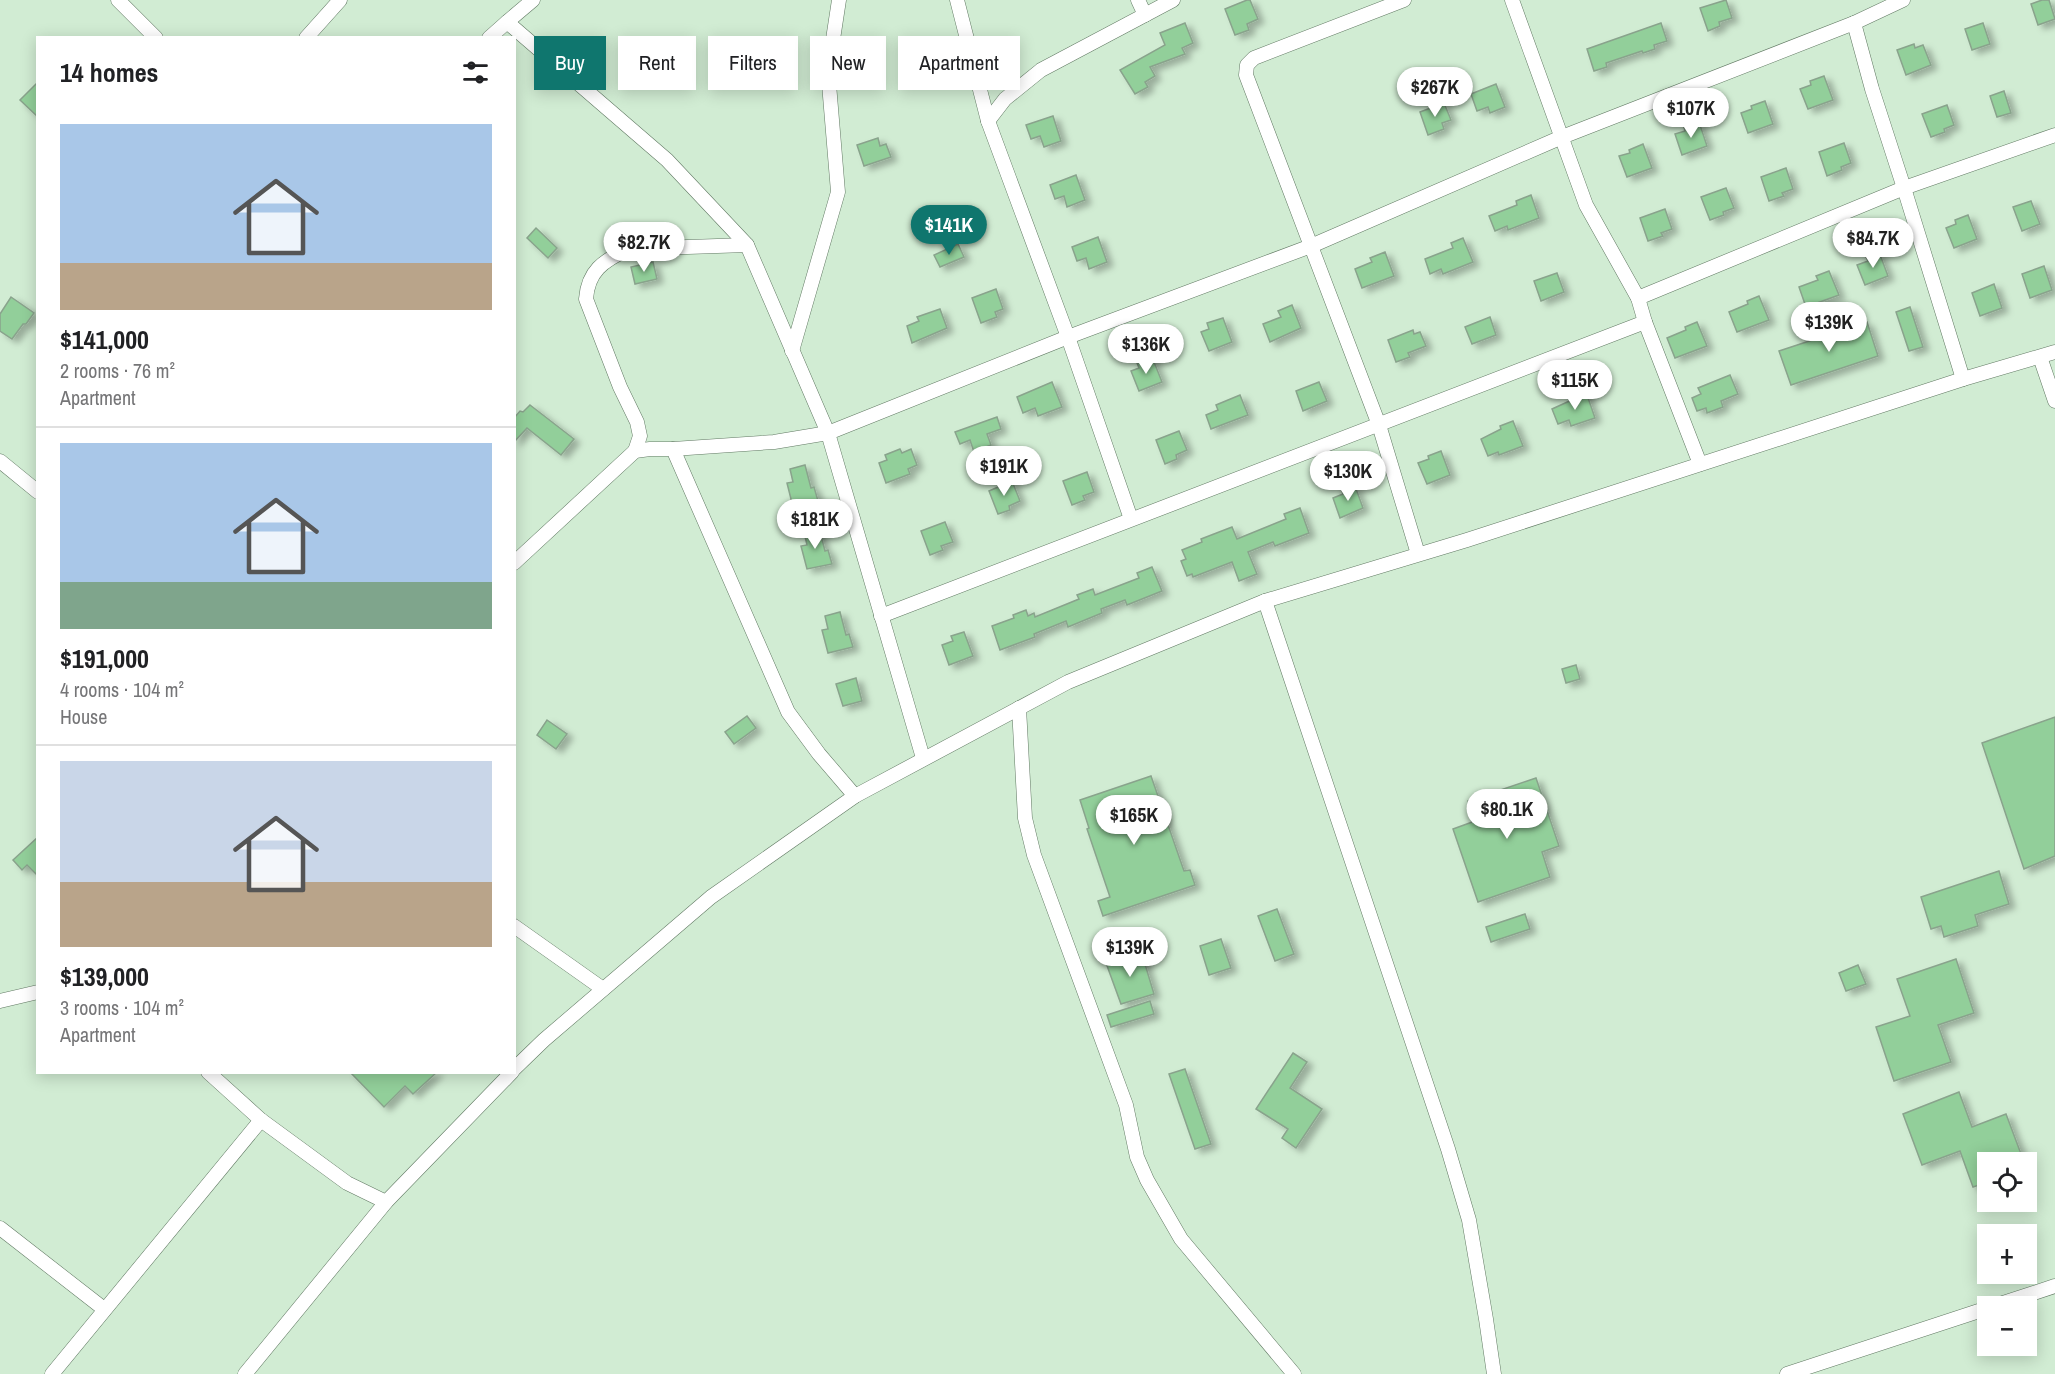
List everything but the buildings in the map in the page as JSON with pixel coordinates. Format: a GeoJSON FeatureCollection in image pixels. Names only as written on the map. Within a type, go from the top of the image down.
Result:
{"type":"FeatureCollection","features":[{"type":"Feature","properties":{"kind":"street"},"geometry":{"type":"LineString","coordinates":[[118,0],[154,36]]}},
{"type":"Feature","properties":{"kind":"street"},"geometry":{"type":"LineString","coordinates":[[308,36],[340,0]]}},
{"type":"Feature","properties":{"kind":"street"},"geometry":{"type":"LineString","coordinates":[[491,36],[533,0]]}},
{"type":"Feature","properties":{"kind":"street"},"geometry":{"type":"LineString","coordinates":[[792,351],[838,192],[828,72],[839,0]]}},
{"type":"Feature","properties":{"kind":"street"},"geometry":{"type":"LineString","coordinates":[[957,0],[988,120],[1068,337],[1131,519]]}},
{"type":"Feature","properties":{"kind":"street"},"geometry":{"type":"LineString","coordinates":[[1138,0],[1145,15]]}},
{"type":"Feature","properties":{"kind":"street"},"geometry":{"type":"LineString","coordinates":[[988,120],[1005,99],[1041,70],[1173,0]]}},
{"type":"Feature","properties":{"kind":"street"},"geometry":{"type":"LineString","coordinates":[[1404,0],[1254,58],[1247,65],[1246,75],[1379,425],[1418,554]]}},
{"type":"Feature","properties":{"kind":"street"},"geometry":{"type":"LineString","coordinates":[[1512,0],[1586,204],[1638,298],[1645,322],[1700,464]]}},
{"type":"Feature","properties":{"kind":"street"},"geometry":{"type":"LineString","coordinates":[[635,452],[650,449],[774,442],[828,433],[1068,337],[1311,246],[1562,137],[1854,23],[1903,0]]}},
{"type":"Feature","properties":{"kind":"street"},"geometry":{"type":"LineString","coordinates":[[507,22],[667,160],[747,245],[828,433],[923,758]]}},
{"type":"Feature","properties":{"kind":"street"},"geometry":{"type":"LineString","coordinates":[[1854,23],[1872,89],[1905,188],[1963,379]]}},
{"type":"Feature","properties":{"kind":"street"},"geometry":{"type":"LineString","coordinates":[[1638,298],[1905,188],[2055,135]]}},
{"type":"Feature","properties":{"kind":"street"},"geometry":{"type":"LineString","coordinates":[[516,561],[635,452],[640,436],[637,422],[620,387],[586,299],[587,285],[592,275],[612,256],[628,249],[747,245]]}},
{"type":"Feature","properties":{"kind":"street"},"geometry":{"type":"LineString","coordinates":[[880,616],[1645,322]]}},
{"type":"Feature","properties":{"kind":"street"},"geometry":{"type":"LineString","coordinates":[[516,1068],[543,1040],[711,897],[855,796],[1068,682],[1265,601],[1467,540],[1963,379],[2055,352]]}},
{"type":"Feature","properties":{"kind":"street"},"geometry":{"type":"LineString","coordinates":[[2040,357],[2055,401]]}},
{"type":"Feature","properties":{"kind":"street"},"geometry":{"type":"LineString","coordinates":[[673,449],[788,712],[819,754],[855,796]]}},
{"type":"Feature","properties":{"kind":"street"},"geometry":{"type":"LineString","coordinates":[[0,460],[36,490]]}},
{"type":"Feature","properties":{"kind":"street"},"geometry":{"type":"LineString","coordinates":[[1265,601],[1469,1220],[1494,1374]]}},
{"type":"Feature","properties":{"kind":"street"},"geometry":{"type":"LineString","coordinates":[[1019,708],[1025,818],[1029,836],[1126,1105],[1137,1157],[1147,1180],[1181,1239],[1294,1374]]}},
{"type":"Feature","properties":{"kind":"street"},"geometry":{"type":"LineString","coordinates":[[516,927],[603,989]]}},
{"type":"Feature","properties":{"kind":"street"},"geometry":{"type":"LineString","coordinates":[[0,1001],[36,992]]}},
{"type":"Feature","properties":{"kind":"street"},"geometry":{"type":"LineString","coordinates":[[210,1074],[261,1120],[347,1183],[386,1202]]}},
{"type":"Feature","properties":{"kind":"street"},"geometry":{"type":"LineString","coordinates":[[245,1374],[386,1202],[510,1074]]}},
{"type":"Feature","properties":{"kind":"street"},"geometry":{"type":"LineString","coordinates":[[52,1374],[261,1120]]}},
{"type":"Feature","properties":{"kind":"street"},"geometry":{"type":"LineString","coordinates":[[0,1228],[105,1309]]}},
{"type":"Feature","properties":{"kind":"street"},"geometry":{"type":"LineString","coordinates":[[2024,1296],[2055,1286]]}},
{"type":"Feature","properties":{"kind":"street"},"geometry":{"type":"LineString","coordinates":[[1788,1374],[1977,1312]]}}]}
